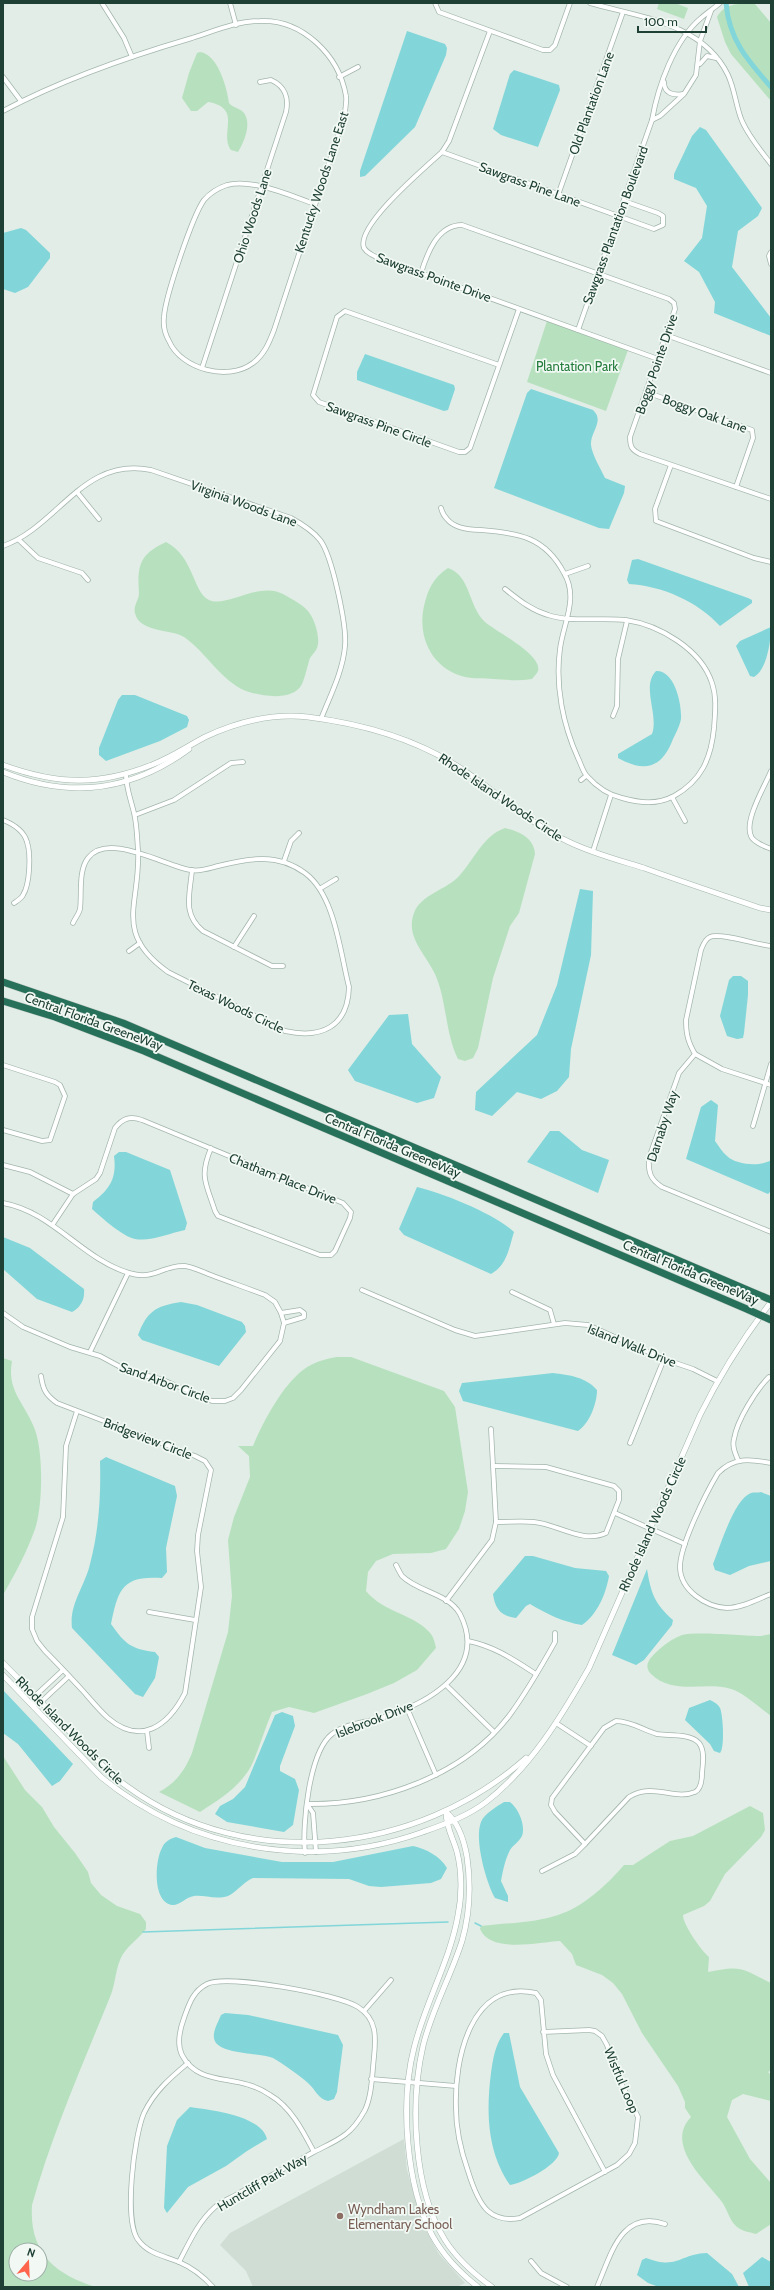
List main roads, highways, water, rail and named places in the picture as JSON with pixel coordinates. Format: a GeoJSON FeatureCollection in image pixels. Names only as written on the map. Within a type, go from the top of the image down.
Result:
{"type":"FeatureCollection","features":[{"type":"Feature","properties":{"kind":"highway","name":"Central Florida GreeneWay"},"geometry":{"type":"LineString","coordinates":[[3,982],[123,1023],[761,1295],[771,1301]]}},
{"type":"Feature","properties":{"kind":"highway","name":"Central Florida GreeneWay"},"geometry":{"type":"LineString","coordinates":[[3,1002],[55,1017],[151,1054],[771,1320]]}},
{"type":"Feature","properties":{"kind":"water"},"geometry":{"type":"Polygon","coordinates":[[[407,31],[445,44],[447,48],[446,55],[415,127],[365,176],[360,177],[360,171],[407,31]]]}},
{"type":"Feature","properties":{"kind":"water"},"geometry":{"type":"Polygon","coordinates":[[[514,70],[559,85],[560,90],[538,147],[501,135],[493,129],[510,74],[514,70]]]}},
{"type":"Feature","properties":{"kind":"water"},"geometry":{"type":"Polygon","coordinates":[[[700,127],[706,130],[762,208],[758,216],[738,231],[732,267],[771,318],[771,336],[714,313],[715,302],[699,272],[684,261],[702,238],[707,206],[696,188],[674,179],[674,174],[692,136],[700,127]]]}},
{"type":"Feature","properties":{"kind":"water"},"geometry":{"type":"Polygon","coordinates":[[[21,228],[26,230],[50,253],[50,258],[28,287],[15,293],[3,289],[3,233],[21,228]]]}},
{"type":"Feature","properties":{"kind":"water"},"geometry":{"type":"Polygon","coordinates":[[[365,354],[454,385],[455,389],[448,410],[444,411],[357,380],[357,372],[365,354]]]}},
{"type":"Feature","properties":{"kind":"water"},"geometry":{"type":"Polygon","coordinates":[[[531,389],[593,410],[596,414],[598,418],[591,440],[593,453],[605,478],[625,486],[624,493],[609,529],[599,528],[494,488],[527,393],[531,389]]]}},
{"type":"Feature","properties":{"kind":"water"},"geometry":{"type":"Polygon","coordinates":[[[638,559],[748,598],[752,600],[752,603],[720,626],[701,609],[678,596],[654,588],[629,584],[627,580],[632,560],[638,559]]]}},
{"type":"Feature","properties":{"kind":"water"},"geometry":{"type":"Polygon","coordinates":[[[771,627],[769,647],[765,662],[754,677],[750,676],[736,646],[740,641],[771,627]]]}},
{"type":"Feature","properties":{"kind":"water"},"geometry":{"type":"Polygon","coordinates":[[[656,671],[663,672],[668,676],[676,689],[679,697],[681,713],[678,729],[669,749],[658,762],[652,765],[644,766],[628,763],[618,758],[618,754],[652,734],[654,726],[650,685],[652,677],[656,671]]]}},
{"type":"Feature","properties":{"kind":"water"},"geometry":{"type":"Polygon","coordinates":[[[122,695],[135,695],[187,716],[189,720],[187,727],[160,741],[106,761],[99,755],[99,748],[118,700],[122,695]]]}},
{"type":"Feature","properties":{"kind":"water"},"geometry":{"type":"Polygon","coordinates":[[[580,889],[593,891],[591,955],[571,1049],[569,1077],[557,1091],[541,1099],[517,1092],[492,1116],[475,1110],[476,1092],[537,1035],[557,985],[580,889]]]}},
{"type":"Feature","properties":{"kind":"water"},"geometry":{"type":"Polygon","coordinates":[[[733,976],[741,976],[748,981],[744,1033],[743,1038],[737,1039],[727,1036],[720,1016],[729,980],[733,976]]]}},
{"type":"Feature","properties":{"kind":"water"},"geometry":{"type":"Polygon","coordinates":[[[408,1014],[412,1044],[441,1077],[434,1098],[417,1103],[355,1081],[348,1070],[389,1015],[408,1014]]]}},
{"type":"Feature","properties":{"kind":"water"},"geometry":{"type":"Polygon","coordinates":[[[711,1100],[718,1105],[715,1141],[725,1154],[731,1159],[749,1164],[761,1164],[771,1160],[771,1191],[768,1194],[686,1159],[701,1107],[711,1100]]]}},
{"type":"Feature","properties":{"kind":"water"},"geometry":{"type":"Polygon","coordinates":[[[550,1131],[559,1131],[582,1150],[609,1160],[598,1193],[527,1162],[550,1131]]]}},
{"type":"Feature","properties":{"kind":"water"},"geometry":{"type":"Polygon","coordinates":[[[119,1152],[126,1152],[170,1170],[187,1223],[185,1230],[153,1238],[141,1240],[135,1239],[118,1231],[92,1209],[93,1202],[108,1188],[111,1182],[115,1164],[114,1156],[119,1152]]]}},
{"type":"Feature","properties":{"kind":"water"},"geometry":{"type":"Polygon","coordinates":[[[417,1187],[440,1194],[482,1211],[514,1232],[507,1256],[501,1266],[491,1274],[404,1235],[399,1229],[417,1187]]]}},
{"type":"Feature","properties":{"kind":"water"},"geometry":{"type":"Polygon","coordinates":[[[3,1237],[30,1248],[84,1289],[84,1296],[78,1308],[72,1312],[37,1299],[3,1269],[3,1237]]]}},
{"type":"Feature","properties":{"kind":"water"},"geometry":{"type":"Polygon","coordinates":[[[181,1302],[197,1305],[242,1322],[245,1326],[246,1332],[219,1366],[142,1340],[138,1335],[145,1320],[154,1311],[165,1305],[181,1302]]]}},
{"type":"Feature","properties":{"kind":"water"},"geometry":{"type":"Polygon","coordinates":[[[553,1373],[582,1379],[597,1390],[596,1401],[592,1413],[586,1424],[578,1431],[463,1401],[459,1391],[462,1383],[553,1373]]]}},
{"type":"Feature","properties":{"kind":"water"},"geometry":{"type":"Polygon","coordinates":[[[106,1457],[175,1486],[177,1496],[166,1548],[167,1572],[162,1578],[138,1579],[130,1582],[124,1587],[116,1602],[111,1624],[120,1636],[129,1644],[140,1649],[155,1652],[159,1657],[155,1678],[143,1697],[135,1694],[72,1628],[75,1603],[88,1572],[96,1538],[99,1512],[100,1461],[106,1457]]]}},
{"type":"Feature","properties":{"kind":"water"},"geometry":{"type":"Polygon","coordinates":[[[761,1492],[771,1496],[771,1561],[749,1566],[730,1575],[715,1570],[713,1564],[733,1514],[745,1497],[751,1493],[761,1492]]]}},
{"type":"Feature","properties":{"kind":"water"},"geometry":{"type":"Polygon","coordinates":[[[525,1556],[533,1556],[575,1568],[606,1571],[609,1576],[606,1590],[600,1604],[592,1616],[582,1625],[562,1620],[530,1604],[526,1606],[516,1618],[506,1616],[500,1611],[495,1604],[493,1594],[525,1556]]]}},
{"type":"Feature","properties":{"kind":"water"},"geometry":{"type":"Polygon","coordinates":[[[647,1569],[650,1585],[657,1603],[673,1620],[672,1625],[644,1660],[636,1665],[612,1655],[647,1569]]]}},
{"type":"Feature","properties":{"kind":"water"},"geometry":{"type":"Polygon","coordinates":[[[3,1690],[73,1764],[60,1781],[52,1786],[18,1744],[3,1733],[3,1690]]]}},
{"type":"Feature","properties":{"kind":"water"},"geometry":{"type":"Polygon","coordinates":[[[710,1700],[718,1705],[721,1712],[723,1724],[723,1745],[720,1753],[714,1751],[710,1744],[685,1720],[689,1708],[710,1700]]]}},
{"type":"Feature","properties":{"kind":"water"},"geometry":{"type":"Polygon","coordinates":[[[282,1712],[293,1716],[295,1726],[280,1766],[280,1771],[295,1779],[299,1790],[293,1825],[284,1832],[227,1822],[215,1814],[220,1806],[233,1799],[245,1787],[275,1715],[282,1712]]]}},
{"type":"Feature","properties":{"kind":"water"},"geometry":{"type":"Polygon","coordinates":[[[504,1802],[510,1802],[516,1808],[523,1827],[522,1836],[510,1850],[505,1861],[501,1881],[508,1896],[508,1902],[495,1898],[488,1882],[482,1860],[479,1839],[479,1829],[485,1816],[504,1802]]]}},
{"type":"Feature","properties":{"kind":"water"},"geometry":{"type":"Polygon","coordinates":[[[176,1837],[205,1848],[282,1862],[333,1862],[413,1846],[432,1854],[441,1860],[447,1868],[441,1879],[431,1883],[381,1887],[369,1886],[349,1879],[253,1878],[228,1896],[219,1898],[194,1896],[172,1905],[161,1897],[158,1889],[157,1871],[163,1846],[168,1841],[176,1837]]]}},
{"type":"Feature","properties":{"kind":"water"},"geometry":{"type":"Polygon","coordinates":[[[225,2013],[248,2015],[338,2035],[343,2045],[337,2092],[334,2099],[328,2101],[321,2098],[305,2080],[273,2058],[220,2047],[214,2040],[214,2033],[221,2015],[225,2013]]]}},
{"type":"Feature","properties":{"kind":"water"},"geometry":{"type":"Polygon","coordinates":[[[504,2033],[509,2033],[520,2087],[559,2153],[557,2158],[546,2168],[530,2178],[510,2185],[502,2172],[497,2159],[490,2131],[489,2117],[489,2088],[493,2063],[496,2047],[504,2033]]]}},
{"type":"Feature","properties":{"kind":"water"},"geometry":{"type":"Polygon","coordinates":[[[190,2107],[222,2112],[245,2119],[255,2124],[263,2131],[267,2139],[226,2166],[188,2187],[167,2213],[164,2208],[167,2146],[177,2120],[190,2107]]]}},
{"type":"Feature","properties":{"kind":"water"},"geometry":{"type":"Polygon","coordinates":[[[707,2253],[732,2274],[739,2287],[659,2287],[648,2283],[637,2275],[642,2260],[646,2258],[657,2261],[672,2262],[690,2256],[707,2253]]]}},
{"type":"Feature","properties":{"kind":"water"},"geometry":{"type":"Polygon","coordinates":[[[762,2257],[771,2262],[771,2287],[749,2287],[743,2273],[762,2257]]]}},
{"type":"Feature","properties":{"kind":"waterway"},"geometry":{"type":"LineString","coordinates":[[726,3],[728,16],[735,39],[747,59],[771,87]]}},
{"type":"Feature","properties":{"kind":"waterway"},"geometry":{"type":"LineString","coordinates":[[143,1932],[448,1922]]}},
{"type":"Feature","properties":{"kind":"waterway"},"geometry":{"type":"LineString","coordinates":[[475,1923],[481,1926]]}},
{"type":"Feature","properties":{"kind":"place","name":"Wyndham Lakes Elementary School"},"geometry":{"type":"Point","coordinates":[340,2216]}},
{"type":"Feature","properties":{"kind":"park label","name":"Plantation Park"},"geometry":{"type":"Point","coordinates":[577,366]}}]}
